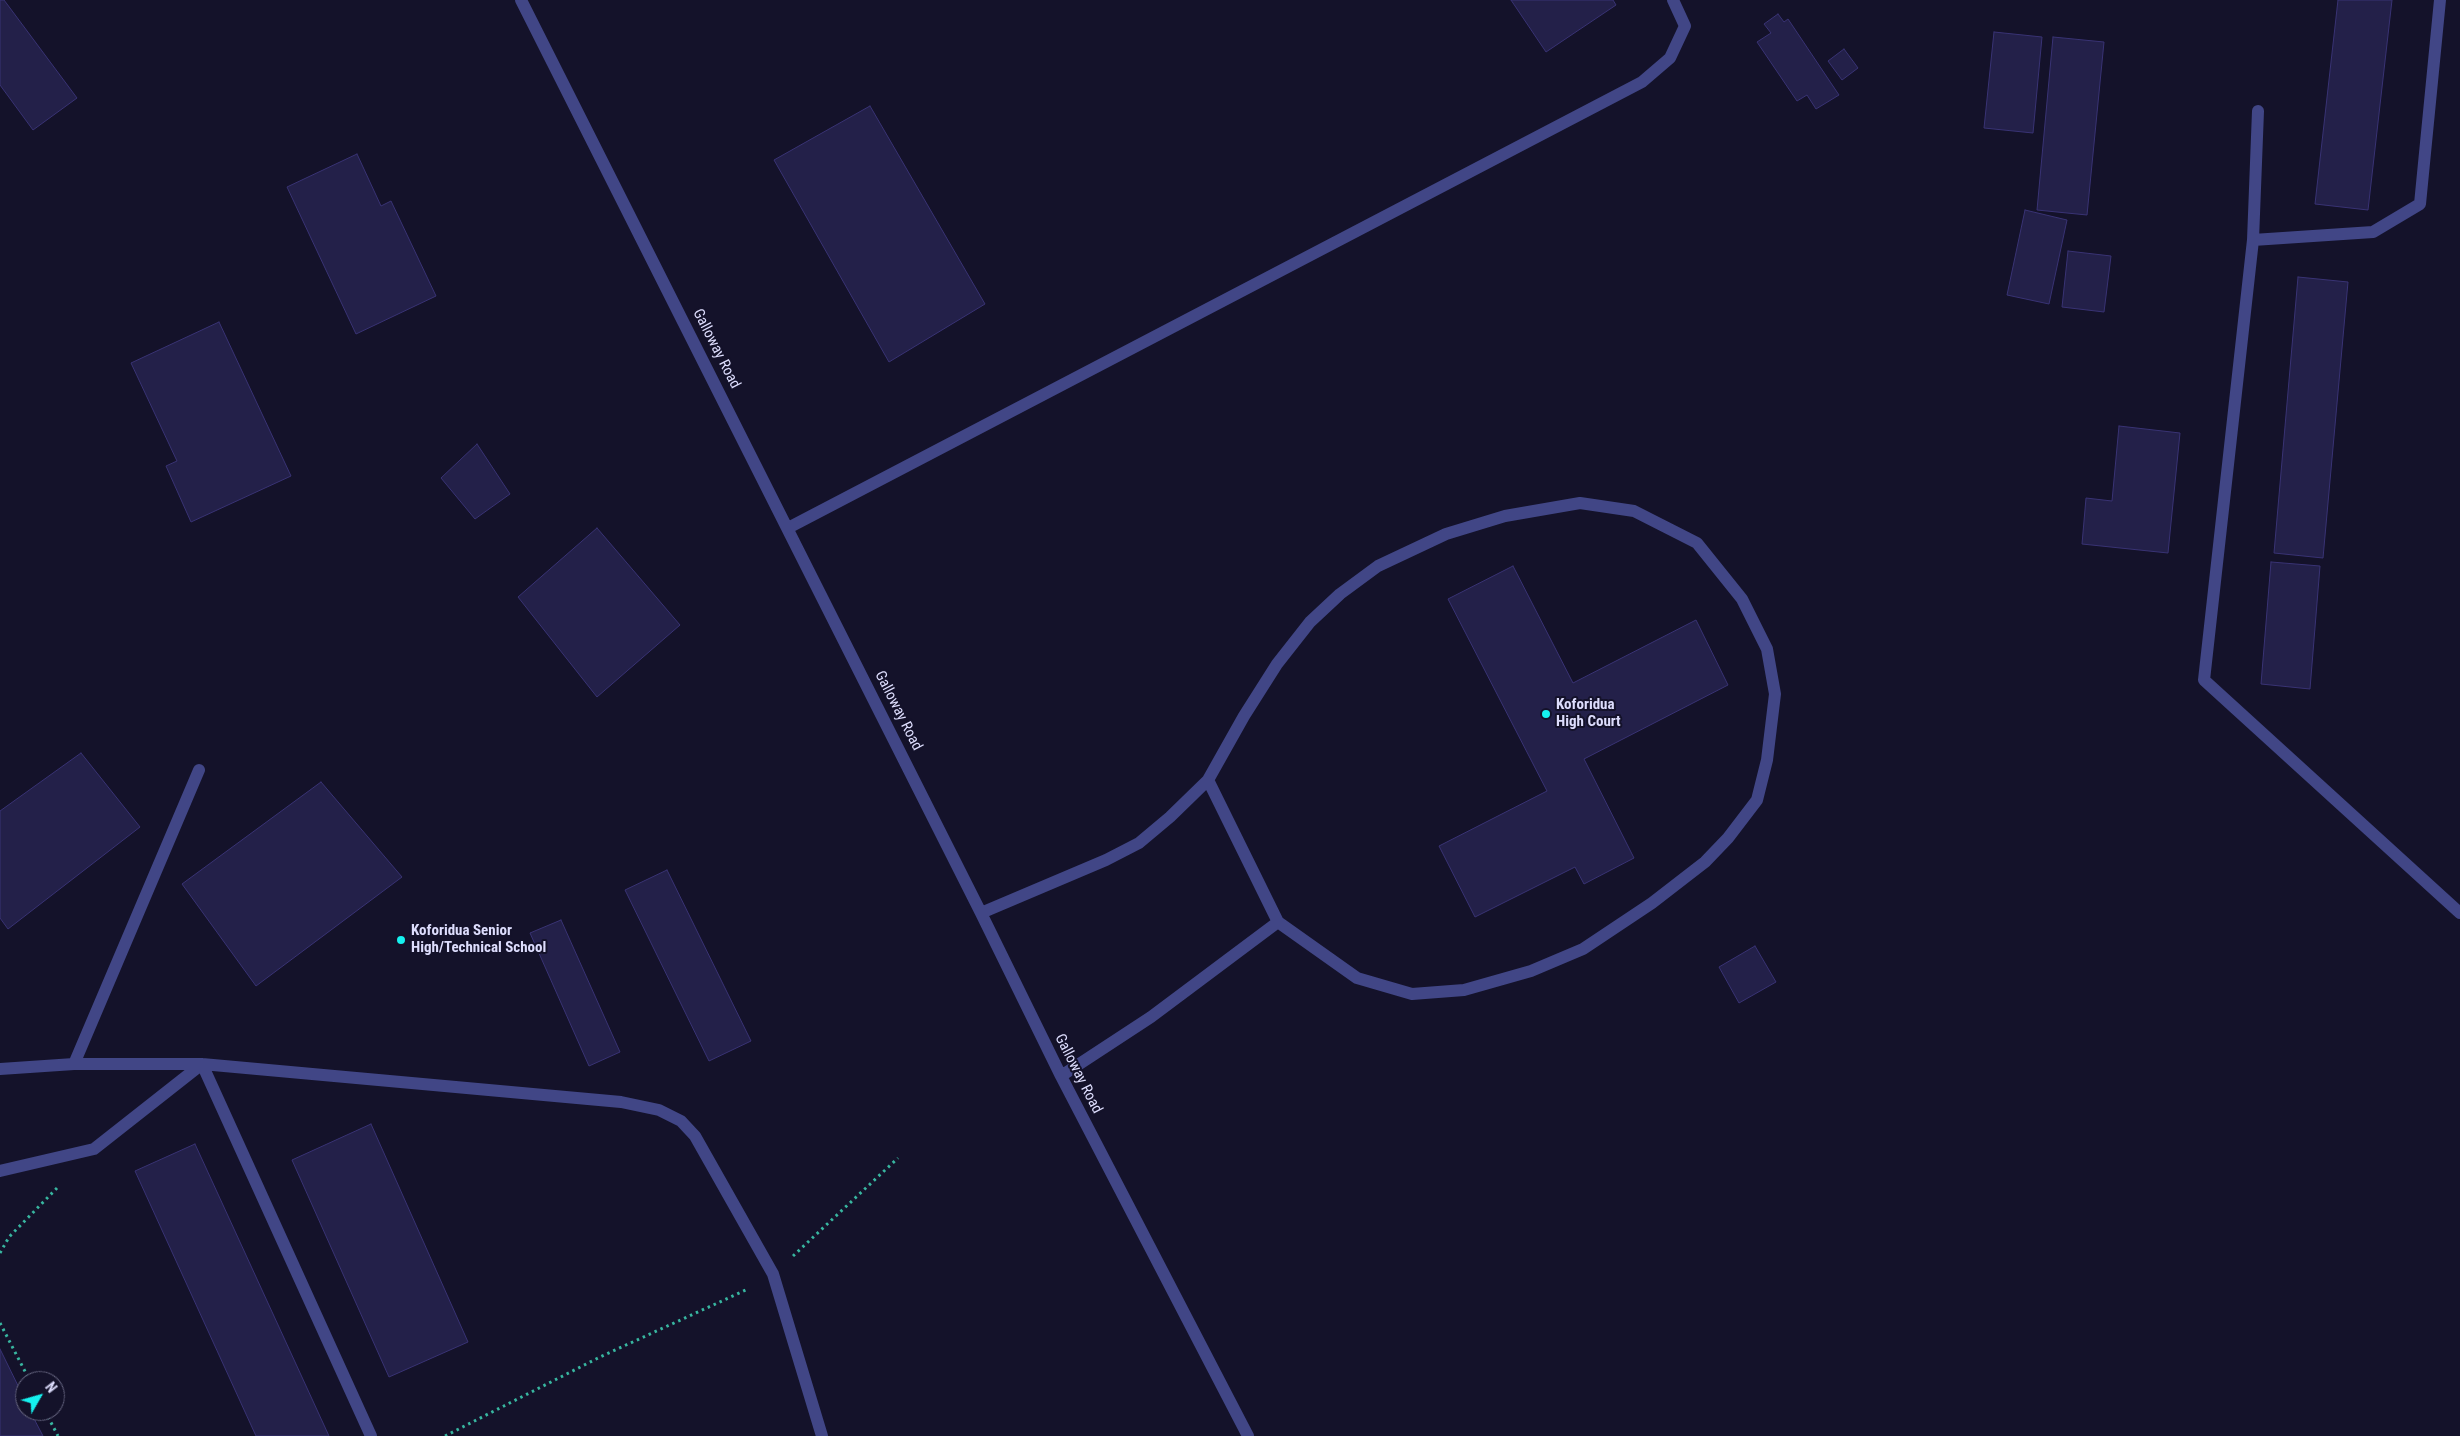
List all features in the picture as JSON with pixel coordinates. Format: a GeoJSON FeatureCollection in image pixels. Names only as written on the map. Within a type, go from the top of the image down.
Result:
{"type":"FeatureCollection","features":[{"type":"Feature","properties":{"kind":"street","name":"Galloway Road"},"geometry":{"type":"LineString","coordinates":[[521,0],[788,528],[1061,1076],[1248,1436]]}},
{"type":"Feature","properties":{"kind":"street"},"geometry":{"type":"LineString","coordinates":[[788,528],[1642,82],[1670,58],[1685,26],[1673,0]]}},
{"type":"Feature","properties":{"kind":"street"},"geometry":{"type":"LineString","coordinates":[[2253,240],[2373,232],[2420,204],[2440,0]]}},
{"type":"Feature","properties":{"kind":"street"},"geometry":{"type":"LineString","coordinates":[[2258,111],[2253,240],[2204,680],[2460,913]]}},
{"type":"Feature","properties":{"kind":"street"},"geometry":{"type":"LineString","coordinates":[[981,913],[1106,860],[1139,843],[1170,817],[1208,780],[1244,716],[1277,664],[1310,622],[1340,594],[1378,566],[1446,534],[1504,516],[1580,503],[1634,511],[1697,542],[1742,599],[1767,649],[1775,694],[1767,760],[1757,800],[1728,838],[1705,862],[1652,903],[1583,949],[1531,971],[1464,990],[1412,994],[1357,978],[1278,922],[1208,780]]}},
{"type":"Feature","properties":{"kind":"street"},"geometry":{"type":"LineString","coordinates":[[74,1064],[199,770]]}},
{"type":"Feature","properties":{"kind":"street"},"geometry":{"type":"LineString","coordinates":[[1061,1076],[1151,1017],[1278,922]]}},
{"type":"Feature","properties":{"kind":"street"},"geometry":{"type":"LineString","coordinates":[[0,1069],[74,1064],[202,1064],[621,1102],[659,1110],[681,1121],[695,1136],[773,1274],[822,1436]]}},
{"type":"Feature","properties":{"kind":"street"},"geometry":{"type":"LineString","coordinates":[[0,1171],[94,1149],[202,1064]]}},
{"type":"Feature","properties":{"kind":"street"},"geometry":{"type":"LineString","coordinates":[[202,1064],[371,1436]]}},
{"type":"Feature","properties":{"kind":"path"},"geometry":{"type":"LineString","coordinates":[[446,1436],[600,1356],[765,1281],[898,1158]]}},
{"type":"Feature","properties":{"kind":"path"},"geometry":{"type":"LineString","coordinates":[[0,1253],[9,1237],[62,1183]]}},
{"type":"Feature","properties":{"kind":"path"},"geometry":{"type":"LineString","coordinates":[[0,1323],[25,1371]]}},
{"type":"Feature","properties":{"kind":"path"},"geometry":{"type":"LineString","coordinates":[[50,1421],[58,1436]]}},
{"type":"Feature","properties":{"kind":"building"},"geometry":{"type":"Polygon","coordinates":[[[0,0],[4,0],[77,98],[33,130],[0,85],[0,0]]]}},
{"type":"Feature","properties":{"kind":"building"},"geometry":{"type":"Polygon","coordinates":[[[1511,0],[1613,0],[1616,5],[1546,52],[1511,0]]]}},
{"type":"Feature","properties":{"kind":"building"},"geometry":{"type":"Polygon","coordinates":[[[2338,0],[2392,0],[2368,210],[2315,204],[2338,0]]]}},
{"type":"Feature","properties":{"kind":"building"},"geometry":{"type":"Polygon","coordinates":[[[1778,14],[1784,22],[1788,19],[1839,95],[1816,109],[1807,95],[1797,101],[1757,42],[1771,33],[1764,24],[1778,14]]]}},
{"type":"Feature","properties":{"kind":"building"},"geometry":{"type":"Polygon","coordinates":[[[1994,32],[2042,37],[2033,133],[1984,128],[1994,32]]]}},
{"type":"Feature","properties":{"kind":"building"},"geometry":{"type":"Polygon","coordinates":[[[2053,37],[2104,42],[2087,215],[2037,210],[2053,37]]]}},
{"type":"Feature","properties":{"kind":"building"},"geometry":{"type":"Polygon","coordinates":[[[1844,49],[1858,68],[1842,80],[1828,61],[1844,49]]]}},
{"type":"Feature","properties":{"kind":"building"},"geometry":{"type":"Polygon","coordinates":[[[870,106],[985,304],[889,362],[774,160],[870,106]]]}},
{"type":"Feature","properties":{"kind":"building"},"geometry":{"type":"Polygon","coordinates":[[[357,154],[381,206],[391,201],[436,296],[356,334],[287,187],[357,154]]]}},
{"type":"Feature","properties":{"kind":"building"},"geometry":{"type":"Polygon","coordinates":[[[2025,210],[2067,220],[2049,304],[2007,295],[2025,210]]]}},
{"type":"Feature","properties":{"kind":"building"},"geometry":{"type":"Polygon","coordinates":[[[2068,251],[2111,256],[2104,312],[2062,307],[2068,251]]]}},
{"type":"Feature","properties":{"kind":"building"},"geometry":{"type":"Polygon","coordinates":[[[2298,277],[2348,282],[2323,558],[2274,553],[2298,277]]]}},
{"type":"Feature","properties":{"kind":"building"},"geometry":{"type":"Polygon","coordinates":[[[219,322],[291,476],[191,522],[166,466],[177,461],[131,363],[219,322]]]}},
{"type":"Feature","properties":{"kind":"building"},"geometry":{"type":"Polygon","coordinates":[[[2119,426],[2180,433],[2168,553],[2082,544],[2086,498],[2112,501],[2119,426]]]}},
{"type":"Feature","properties":{"kind":"building"},"geometry":{"type":"Polygon","coordinates":[[[477,444],[510,494],[475,519],[441,478],[477,444]]]}},
{"type":"Feature","properties":{"kind":"building"},"geometry":{"type":"Polygon","coordinates":[[[597,528],[680,625],[597,697],[518,597],[597,528]]]}},
{"type":"Feature","properties":{"kind":"building"},"geometry":{"type":"Polygon","coordinates":[[[2271,562],[2320,566],[2310,689],[2261,684],[2271,562]]]}},
{"type":"Feature","properties":{"kind":"building"},"geometry":{"type":"Polygon","coordinates":[[[1513,566],[1573,683],[1696,620],[1728,685],[1584,759],[1634,858],[1584,884],[1575,867],[1475,917],[1439,846],[1547,791],[1448,599],[1513,566]]]}},
{"type":"Feature","properties":{"kind":"building"},"geometry":{"type":"Polygon","coordinates":[[[81,753],[140,827],[8,929],[0,918],[0,811],[81,753]]]}},
{"type":"Feature","properties":{"kind":"building"},"geometry":{"type":"Polygon","coordinates":[[[321,782],[402,877],[256,986],[182,884],[321,782]]]}},
{"type":"Feature","properties":{"kind":"building"},"geometry":{"type":"Polygon","coordinates":[[[667,870],[751,1041],[709,1061],[625,890],[667,870]]]}},
{"type":"Feature","properties":{"kind":"building"},"geometry":{"type":"Polygon","coordinates":[[[561,920],[620,1052],[589,1066],[530,933],[561,920]]]}},
{"type":"Feature","properties":{"kind":"building"},"geometry":{"type":"Polygon","coordinates":[[[1755,946],[1776,982],[1739,1003],[1719,967],[1755,946]]]}},
{"type":"Feature","properties":{"kind":"building"},"geometry":{"type":"Polygon","coordinates":[[[371,1124],[468,1342],[389,1377],[292,1160],[371,1124]]]}},
{"type":"Feature","properties":{"kind":"building"},"geometry":{"type":"Polygon","coordinates":[[[195,1144],[329,1436],[256,1436],[135,1171],[195,1144]]]}},
{"type":"Feature","properties":{"kind":"building"},"geometry":{"type":"Polygon","coordinates":[[[0,1349],[15,1380],[15,1421],[35,1421],[43,1436],[0,1436],[0,1349]]]}},
{"type":"Feature","properties":{"kind":"place","name":"Koforidua High Court"},"geometry":{"type":"Point","coordinates":[1546,714]}},
{"type":"Feature","properties":{"kind":"place","name":"Koforidua Senior High/Technical School"},"geometry":{"type":"Point","coordinates":[401,940]}}]}
